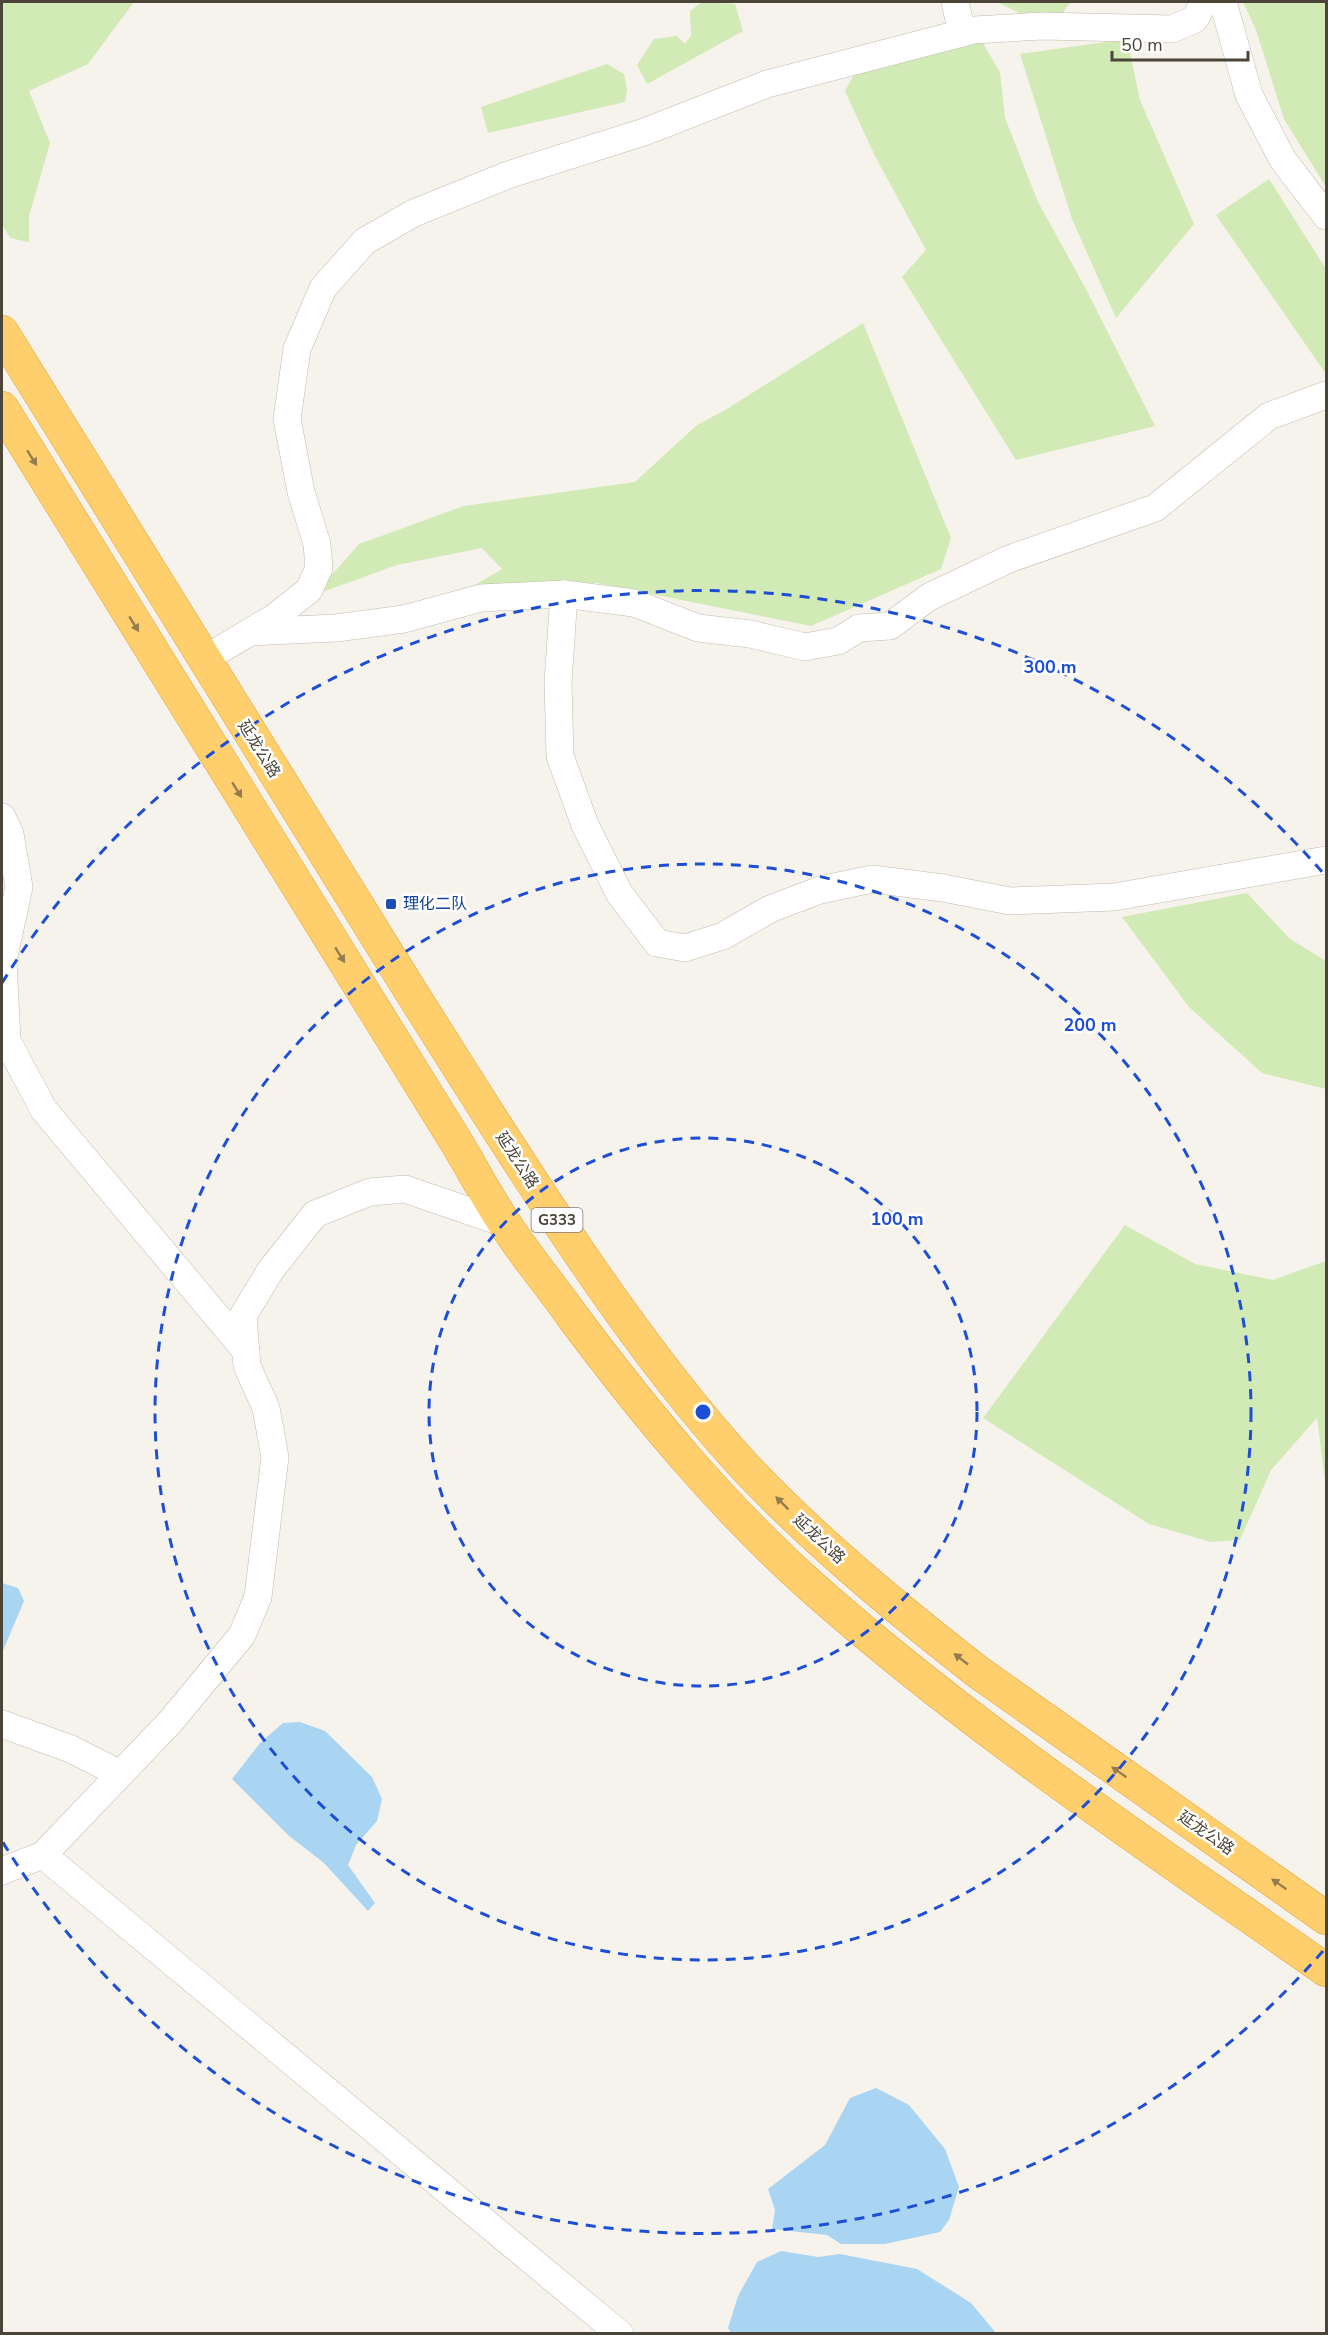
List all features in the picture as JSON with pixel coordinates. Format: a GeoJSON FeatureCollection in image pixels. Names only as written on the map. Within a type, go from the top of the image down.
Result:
{"type":"FeatureCollection","features":[{"type":"Feature","properties":{"kind":"highway","name":"延龙公路"},"geometry":{"type":"LineString","coordinates":[[2,332],[203,660],[505,1143],[645,1347],[745,1466],[865,1581],[960,1658],[1326,1918]]}},
{"type":"Feature","properties":{"kind":"highway","name":"G333"},"geometry":{"type":"LineString","coordinates":[[2,408],[455,1140],[504,1223],[665,1435],[711,1488],[810,1585],[874,1641],[996,1735],[1326,1971]]}},
{"type":"Feature","properties":{"kind":"street"},"geometry":{"type":"LineString","coordinates":[[956,2],[962,33]]}},
{"type":"Feature","properties":{"kind":"street"},"geometry":{"type":"LineString","coordinates":[[1223,2],[1249,95],[1283,160],[1326,216]]}},
{"type":"Feature","properties":{"kind":"street"},"geometry":{"type":"LineString","coordinates":[[203,660],[250,632],[309,590],[320,568],[317,544],[301,492],[287,419],[297,349],[323,288],[365,241],[414,213],[508,175],[644,132],[767,84],[974,30],[1042,26],[1172,29],[1199,10],[1232,30]]}},
{"type":"Feature","properties":{"kind":"street"},"geometry":{"type":"LineString","coordinates":[[250,632],[336,628],[404,619],[481,598],[564,594],[634,603],[698,628],[750,634],[805,647],[837,641],[859,628],[890,626],[929,597],[1009,559],[1155,508],[1269,416],[1326,395]]}},
{"type":"Feature","properties":{"kind":"street"},"geometry":{"type":"LineString","coordinates":[[564,594],[558,682],[560,756],[585,825],[619,893],[657,943],[685,948],[723,936],[770,909],[820,890],[872,879],[1022,901],[1114,897],[1326,860]]}},
{"type":"Feature","properties":{"kind":"street"},"geometry":{"type":"LineString","coordinates":[[2,817],[10,834],[19,887],[3,961],[7,1041],[44,1110],[246,1351]]}},
{"type":"Feature","properties":{"kind":"street"},"geometry":{"type":"LineString","coordinates":[[2,1871],[43,1855],[171,1721],[242,1635],[258,1597],[275,1457],[266,1408],[247,1366],[243,1316],[270,1271],[315,1214],[370,1192],[405,1189],[504,1223]]}},
{"type":"Feature","properties":{"kind":"street"},"geometry":{"type":"LineString","coordinates":[[2,1724],[70,1749],[120,1774]]}},
{"type":"Feature","properties":{"kind":"street"},"geometry":{"type":"LineString","coordinates":[[43,1855],[620,2334]]}},
{"type":"Feature","properties":{"kind":"green space"},"geometry":{"type":"Polygon","coordinates":[[[2,2],[134,2],[88,64],[29,91],[50,143],[29,216],[29,242],[10,238],[2,224],[2,2]]]}},
{"type":"Feature","properties":{"kind":"green space"},"geometry":{"type":"Polygon","coordinates":[[[702,2],[735,4],[743,31],[647,84],[637,65],[654,39],[677,36],[685,44],[691,35],[690,11],[702,2]]]}},
{"type":"Feature","properties":{"kind":"green space"},"geometry":{"type":"Polygon","coordinates":[[[997,2],[1071,2],[1060,16],[1026,16],[997,2]]]}},
{"type":"Feature","properties":{"kind":"green space"},"geometry":{"type":"Polygon","coordinates":[[[1243,2],[1326,2],[1326,187],[1284,119],[1256,30],[1243,2]]]}},
{"type":"Feature","properties":{"kind":"green space"},"geometry":{"type":"Polygon","coordinates":[[[1127,39],[1140,100],[1194,224],[1116,318],[1072,219],[1020,54],[1127,39]]]}},
{"type":"Feature","properties":{"kind":"green space"},"geometry":{"type":"Polygon","coordinates":[[[981,40],[1000,72],[1005,118],[1038,202],[1087,291],[1155,426],[1016,460],[902,277],[926,250],[875,156],[845,91],[855,73],[981,40]]]}},
{"type":"Feature","properties":{"kind":"green space"},"geometry":{"type":"Polygon","coordinates":[[[607,64],[624,74],[627,90],[625,102],[488,133],[481,107],[607,64]]]}},
{"type":"Feature","properties":{"kind":"green space"},"geometry":{"type":"Polygon","coordinates":[[[1269,179],[1326,269],[1326,374],[1216,215],[1269,179]]]}},
{"type":"Feature","properties":{"kind":"green space"},"geometry":{"type":"Polygon","coordinates":[[[863,323],[951,538],[941,569],[811,626],[597,583],[468,589],[502,569],[482,548],[397,565],[314,595],[359,544],[464,506],[635,482],[697,425],[727,409],[863,323]]]}},
{"type":"Feature","properties":{"kind":"green space"},"geometry":{"type":"Polygon","coordinates":[[[1247,893],[1290,939],[1326,961],[1326,1089],[1262,1073],[1189,1007],[1122,917],[1247,893]]]}},
{"type":"Feature","properties":{"kind":"green space"},"geometry":{"type":"Polygon","coordinates":[[[1125,1225],[1195,1264],[1273,1280],[1326,1261],[1326,1489],[1317,1418],[1271,1470],[1240,1540],[1211,1542],[1149,1524],[983,1418],[1125,1225]]]}},
{"type":"Feature","properties":{"kind":"water"},"geometry":{"type":"Polygon","coordinates":[[[2,1583],[18,1588],[24,1601],[2,1653],[2,1583]]]}},
{"type":"Feature","properties":{"kind":"water"},"geometry":{"type":"Polygon","coordinates":[[[300,1722],[325,1731],[372,1777],[382,1799],[377,1821],[356,1845],[348,1865],[375,1903],[368,1911],[324,1863],[288,1835],[232,1779],[260,1743],[283,1723],[300,1722]]]}},
{"type":"Feature","properties":{"kind":"water"},"geometry":{"type":"Polygon","coordinates":[[[876,2088],[909,2105],[945,2149],[959,2187],[949,2220],[940,2232],[885,2244],[841,2244],[827,2235],[772,2229],[775,2210],[768,2189],[825,2145],[850,2098],[876,2088]]]}},
{"type":"Feature","properties":{"kind":"water"},"geometry":{"type":"Polygon","coordinates":[[[781,2251],[818,2257],[840,2254],[917,2269],[971,2303],[996,2333],[731,2333],[728,2328],[738,2296],[757,2262],[781,2251]]]}},
{"type":"Feature","properties":{"kind":"place","name":"理化二队"},"geometry":{"type":"Point","coordinates":[391,904]}}]}
